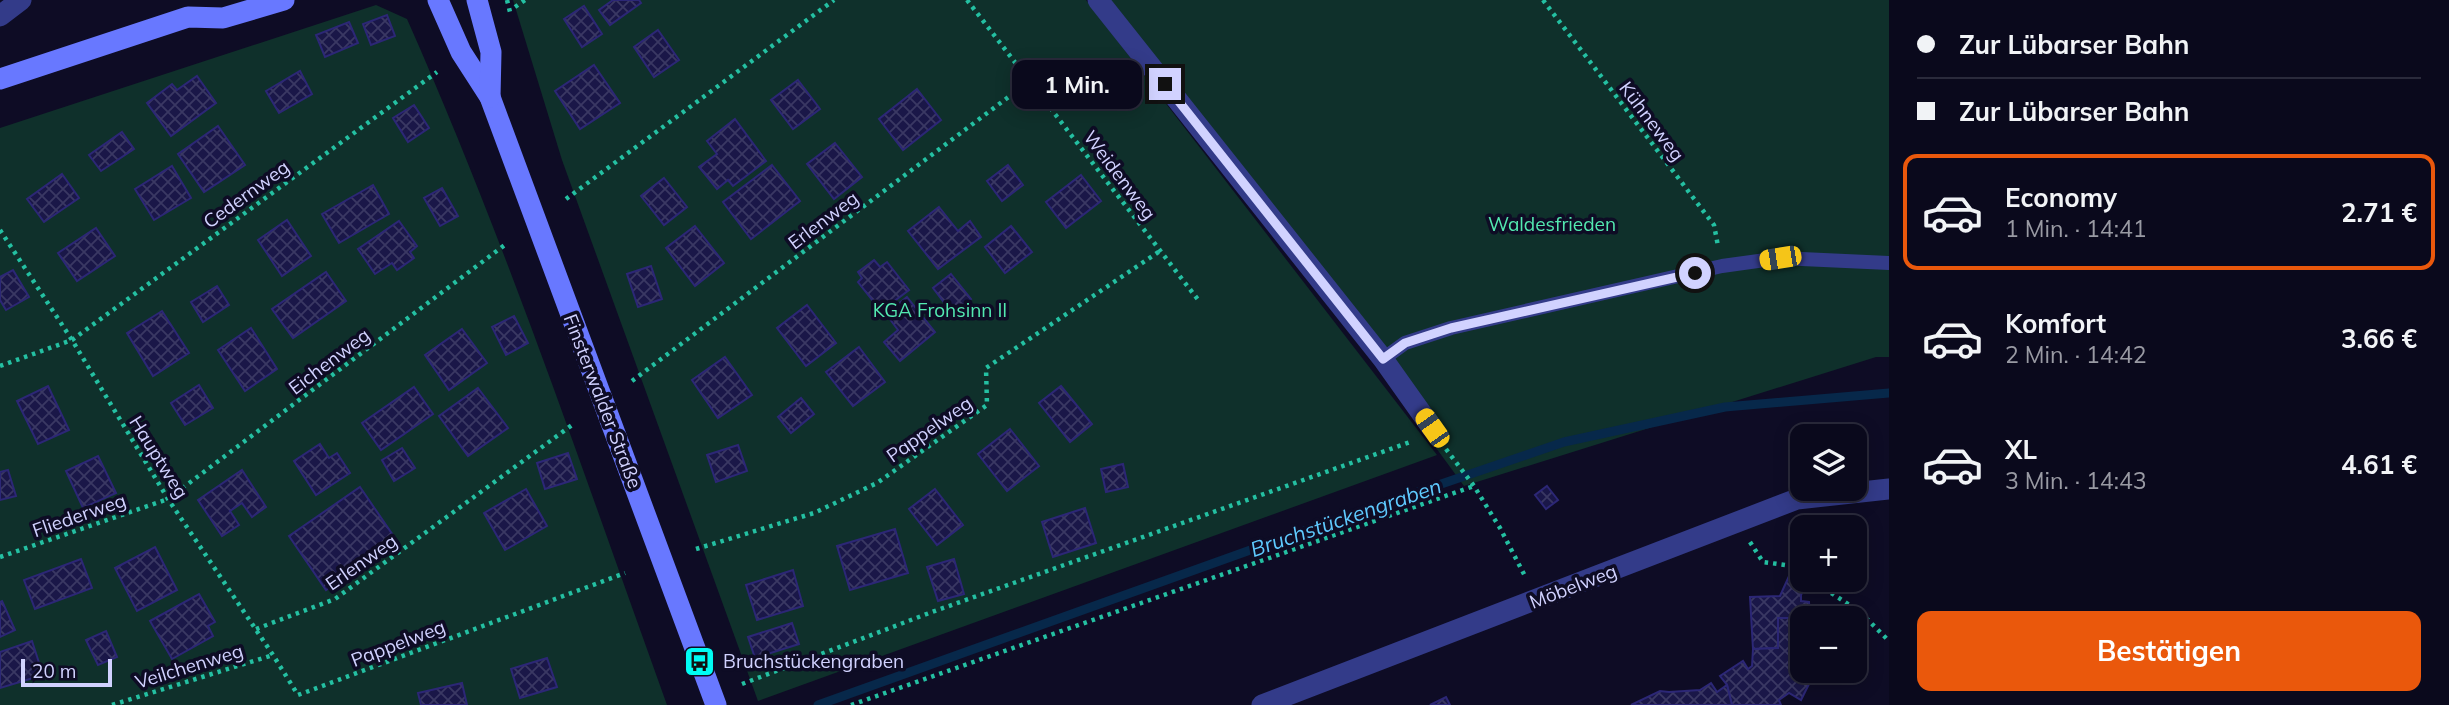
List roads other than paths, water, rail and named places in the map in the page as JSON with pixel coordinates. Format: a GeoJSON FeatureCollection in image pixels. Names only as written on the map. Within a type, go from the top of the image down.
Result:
{"type":"FeatureCollection","features":[{"type":"Feature","properties":{"kind":"street"},"geometry":{"type":"LineString","coordinates":[[0,16],[22,0]]}},
{"type":"Feature","properties":{"kind":"street"},"geometry":{"type":"LineString","coordinates":[[0,79],[194,8],[223,18],[284,0]]}},
{"type":"Feature","properties":{"kind":"street","name":"Finsterwalder Straße"},"geometry":{"type":"LineString","coordinates":[[438,0],[461,52],[489,97],[716,705]]}},
{"type":"Feature","properties":{"kind":"street","name":"Finsterwalder Straße"},"geometry":{"type":"LineString","coordinates":[[477,0],[491,52],[489,97]]}},
{"type":"Feature","properties":{"kind":"street"},"geometry":{"type":"LineString","coordinates":[[1098,0],[1383,359],[1427,433]]}},
{"type":"Feature","properties":{"kind":"street","name":"Möbelweg"},"geometry":{"type":"LineString","coordinates":[[1262,705],[1797,499],[1889,489]]}},
{"type":"Feature","properties":{"kind":"lane"},"geometry":{"type":"LineString","coordinates":[[1383,359],[1405,343],[1451,328],[1722,267],[1780,258],[1889,263]]}},
{"type":"Feature","properties":{"kind":"waterway","name":"Bruchstückengraben"},"geometry":{"type":"LineString","coordinates":[[818,705],[1298,533],[1564,442],[1725,407],[1889,393]]}},
{"type":"Feature","properties":{"kind":"place","name":"Bruchstückengraben"},"geometry":{"type":"Point","coordinates":[700,661]}},
{"type":"Feature","properties":{"kind":"park label","name":"Waldesfrieden"},"geometry":{"type":"Point","coordinates":[1552,224]}},
{"type":"Feature","properties":{"kind":"park label","name":"KGA Frohsinn II"},"geometry":{"type":"Point","coordinates":[940,310]}}]}
